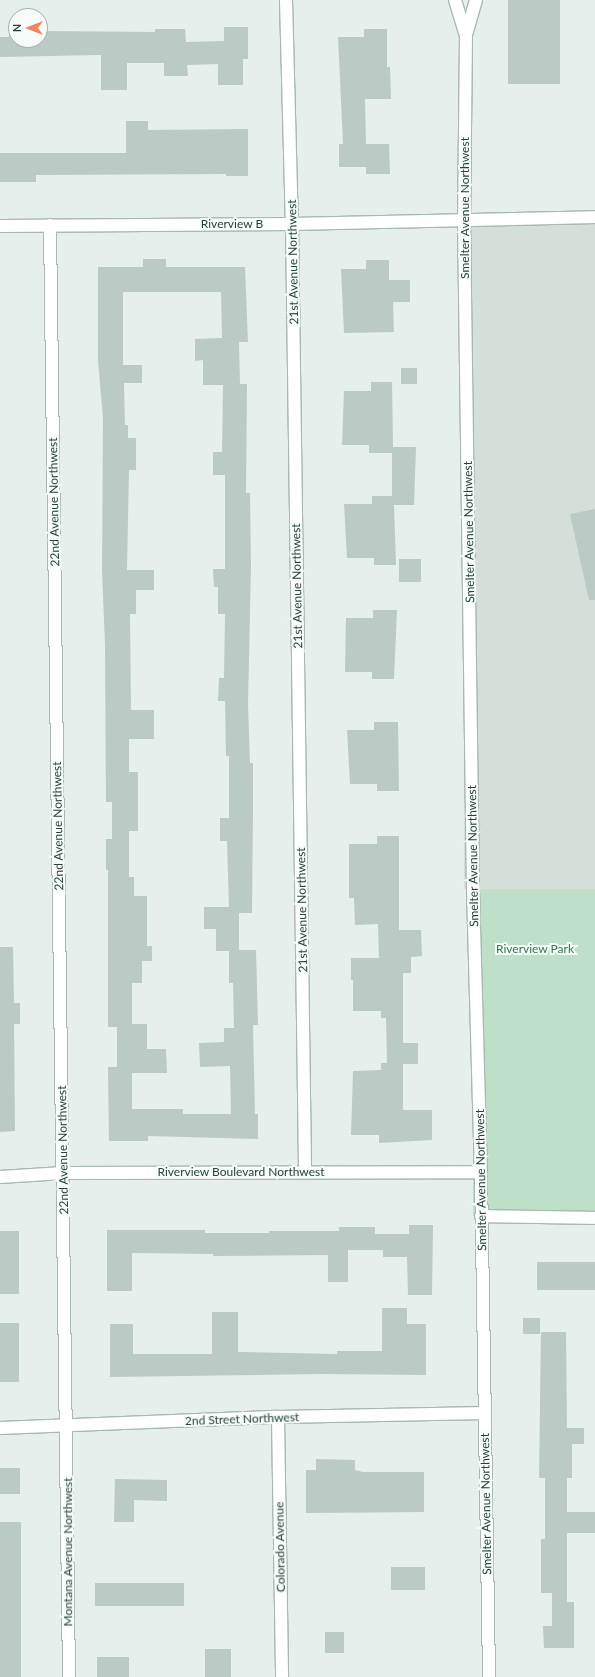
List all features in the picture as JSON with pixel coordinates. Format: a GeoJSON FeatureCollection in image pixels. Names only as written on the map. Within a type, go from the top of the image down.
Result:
{"type":"FeatureCollection","features":[{"type":"Feature","properties":{"kind":"street","name":"21st Avenue Northwest"},"geometry":{"type":"LineString","coordinates":[[286,0],[292,224],[305,1172]]}},
{"type":"Feature","properties":{"kind":"street","name":"Smelter Avenue Northwest"},"geometry":{"type":"LineString","coordinates":[[455,0],[466,35]]}},
{"type":"Feature","properties":{"kind":"street","name":"Smelter Avenue Northwest"},"geometry":{"type":"LineString","coordinates":[[476,0],[466,35],[464,219],[474,890],[481,1172],[489,1677]]}},
{"type":"Feature","properties":{"kind":"street","name":"Riverview B"},"geometry":{"type":"LineString","coordinates":[[0,226],[292,224],[595,217]]}},
{"type":"Feature","properties":{"kind":"street","name":"22nd Avenue Northwest"},"geometry":{"type":"LineString","coordinates":[[50,225],[67,1426]]}},
{"type":"Feature","properties":{"kind":"street","name":"Riverview Boulevard Northwest"},"geometry":{"type":"LineString","coordinates":[[0,1177],[63,1173],[481,1172]]}},
{"type":"Feature","properties":{"kind":"street"},"geometry":{"type":"LineString","coordinates":[[481,1216],[595,1218]]}},
{"type":"Feature","properties":{"kind":"street","name":"2nd Street Northwest"},"geometry":{"type":"LineString","coordinates":[[0,1428],[278,1417],[485,1413]]}},
{"type":"Feature","properties":{"kind":"street","name":"Colorado Avenue"},"geometry":{"type":"LineString","coordinates":[[278,1417],[282,1677]]}},
{"type":"Feature","properties":{"kind":"street","name":"Montana Avenue Northwest"},"geometry":{"type":"LineString","coordinates":[[67,1426],[69,1677]]}},
{"type":"Feature","properties":{"kind":"shaded area"},"geometry":{"type":"Polygon","coordinates":[[[464,217],[595,217],[595,889],[464,889],[464,217]]]}},
{"type":"Feature","properties":{"kind":"green space","name":"Riverview Park"},"geometry":{"type":"Polygon","coordinates":[[[473,889],[595,889],[595,1216],[473,1216],[473,889]]]}},
{"type":"Feature","properties":{"kind":"building"},"geometry":{"type":"Polygon","coordinates":[[[508,0],[560,0],[560,84],[508,84],[508,0]]]}},
{"type":"Feature","properties":{"kind":"building"},"geometry":{"type":"Polygon","coordinates":[[[224,27],[248,27],[248,59],[243,59],[243,85],[218,85],[218,64],[187,65],[188,76],[164,76],[164,63],[127,63],[127,90],[101,90],[101,55],[0,57],[0,37],[8,37],[8,48],[48,48],[48,31],[155,32],[155,29],[185,29],[186,42],[224,41],[224,27]]]}},
{"type":"Feature","properties":{"kind":"building"},"geometry":{"type":"Polygon","coordinates":[[[364,29],[387,29],[387,67],[390,67],[391,99],[365,99],[366,144],[389,144],[390,174],[366,174],[366,167],[339,167],[339,144],[343,144],[338,37],[364,37],[364,29]]]}},
{"type":"Feature","properties":{"kind":"building"},"geometry":{"type":"Polygon","coordinates":[[[126,121],[148,121],[148,130],[248,129],[248,176],[226,176],[226,174],[36,175],[36,182],[0,182],[0,153],[126,153],[126,121]]]}},
{"type":"Feature","properties":{"kind":"building"},"geometry":{"type":"Polygon","coordinates":[[[143,259],[166,259],[166,267],[245,267],[248,342],[239,342],[240,384],[247,384],[246,493],[250,493],[251,567],[248,704],[250,763],[253,763],[253,813],[252,913],[239,913],[239,950],[256,950],[258,1025],[253,1025],[255,1114],[258,1114],[258,1139],[148,1136],[148,1141],[109,1141],[108,1067],[117,1067],[117,1027],[108,1027],[108,870],[106,870],[106,839],[112,839],[112,802],[106,802],[105,645],[102,570],[103,418],[98,361],[98,267],[143,267],[143,259]],[[123,292],[123,365],[142,365],[142,383],[124,383],[125,425],[128,425],[128,438],[136,438],[136,470],[129,470],[127,570],[154,570],[154,590],[136,590],[136,614],[130,614],[131,710],[154,710],[154,739],[129,739],[129,772],[138,772],[138,831],[129,831],[129,877],[134,877],[134,896],[147,896],[147,946],[152,946],[152,961],[142,961],[142,983],[132,983],[132,1024],[147,1024],[147,1049],[166,1049],[167,1073],[132,1073],[132,1109],[183,1109],[183,1114],[231,1114],[230,1066],[200,1067],[199,1043],[224,1042],[224,1028],[234,1028],[233,983],[229,983],[229,951],[216,951],[216,929],[204,929],[204,907],[229,907],[227,841],[220,841],[220,818],[229,818],[229,756],[226,756],[225,701],[218,701],[219,678],[224,678],[225,614],[218,614],[218,587],[214,587],[213,569],[225,569],[225,475],[213,475],[213,452],[222,452],[223,385],[203,385],[203,360],[195,361],[195,339],[222,338],[221,292],[123,292]]]}},
{"type":"Feature","properties":{"kind":"building"},"geometry":{"type":"Polygon","coordinates":[[[366,260],[389,260],[389,280],[410,280],[410,302],[393,302],[394,332],[344,333],[341,269],[366,269],[366,260]]]}},
{"type":"Feature","properties":{"kind":"building"},"geometry":{"type":"Polygon","coordinates":[[[401,368],[417,368],[417,384],[401,384],[401,368]]]}},
{"type":"Feature","properties":{"kind":"building"},"geometry":{"type":"Polygon","coordinates":[[[371,382],[392,382],[393,447],[416,447],[414,505],[394,505],[396,565],[374,565],[374,558],[347,558],[344,504],[372,504],[372,496],[392,496],[392,453],[369,453],[369,445],[342,445],[344,391],[371,391],[371,382]]]}},
{"type":"Feature","properties":{"kind":"building"},"geometry":{"type":"Polygon","coordinates":[[[595,509],[595,600],[589,600],[570,514],[595,509]]]}},
{"type":"Feature","properties":{"kind":"building"},"geometry":{"type":"Polygon","coordinates":[[[399,559],[421,559],[421,582],[399,582],[399,559]]]}},
{"type":"Feature","properties":{"kind":"building"},"geometry":{"type":"Polygon","coordinates":[[[373,610],[397,610],[394,679],[372,679],[372,672],[345,672],[346,618],[373,618],[373,610]]]}},
{"type":"Feature","properties":{"kind":"building"},"geometry":{"type":"Polygon","coordinates":[[[374,722],[398,722],[399,791],[377,791],[377,784],[350,784],[347,730],[374,730],[374,722]]]}},
{"type":"Feature","properties":{"kind":"building"},"geometry":{"type":"Polygon","coordinates":[[[377,836],[399,836],[399,930],[421,930],[422,956],[411,957],[411,973],[403,973],[403,1043],[418,1043],[418,1064],[403,1064],[403,1110],[432,1110],[432,1140],[379,1143],[379,1135],[351,1135],[353,1071],[381,1070],[381,1063],[387,1063],[386,1018],[381,1018],[381,1011],[353,1011],[353,980],[351,980],[351,958],[379,958],[378,924],[355,925],[354,898],[349,898],[349,844],[377,844],[377,836]]]}},
{"type":"Feature","properties":{"kind":"building"},"geometry":{"type":"Polygon","coordinates":[[[0,947],[13,947],[14,1003],[20,1003],[20,1024],[14,1024],[15,1131],[0,1132],[0,947]]]}},
{"type":"Feature","properties":{"kind":"building"},"geometry":{"type":"Polygon","coordinates":[[[409,1225],[433,1225],[432,1295],[408,1295],[407,1257],[383,1257],[383,1250],[348,1250],[348,1282],[328,1282],[328,1255],[213,1256],[213,1254],[132,1253],[132,1291],[107,1291],[107,1230],[205,1230],[205,1233],[269,1233],[269,1231],[339,1231],[339,1227],[375,1227],[375,1234],[409,1234],[409,1225]]]}},
{"type":"Feature","properties":{"kind":"building"},"geometry":{"type":"Polygon","coordinates":[[[0,1231],[19,1231],[19,1294],[0,1294],[0,1231]]]}},
{"type":"Feature","properties":{"kind":"building"},"geometry":{"type":"Polygon","coordinates":[[[537,1262],[595,1262],[595,1290],[537,1290],[537,1262]]]}},
{"type":"Feature","properties":{"kind":"building"},"geometry":{"type":"Polygon","coordinates":[[[382,1308],[407,1308],[407,1324],[426,1324],[426,1375],[322,1374],[110,1377],[110,1324],[133,1324],[133,1354],[212,1354],[212,1312],[238,1312],[238,1352],[337,1354],[337,1351],[382,1351],[382,1308]]]}},
{"type":"Feature","properties":{"kind":"building"},"geometry":{"type":"Polygon","coordinates":[[[523,1318],[540,1318],[540,1334],[523,1334],[523,1318]]]}},
{"type":"Feature","properties":{"kind":"building"},"geometry":{"type":"Polygon","coordinates":[[[0,1323],[19,1323],[19,1382],[0,1382],[0,1323]]]}},
{"type":"Feature","properties":{"kind":"building"},"geometry":{"type":"Polygon","coordinates":[[[541,1332],[566,1332],[567,1428],[584,1428],[584,1444],[572,1444],[572,1478],[567,1478],[567,1512],[595,1512],[595,1533],[567,1533],[567,1602],[574,1602],[574,1648],[544,1648],[543,1626],[552,1626],[552,1593],[541,1593],[541,1539],[545,1539],[545,1478],[539,1478],[541,1332]]]}},
{"type":"Feature","properties":{"kind":"building"},"geometry":{"type":"Polygon","coordinates":[[[316,1459],[355,1460],[355,1470],[363,1472],[424,1472],[424,1512],[306,1513],[306,1470],[316,1470],[316,1459]]]}},
{"type":"Feature","properties":{"kind":"building"},"geometry":{"type":"Polygon","coordinates":[[[0,1468],[20,1468],[20,1494],[0,1494],[0,1468]]]}},
{"type":"Feature","properties":{"kind":"building"},"geometry":{"type":"Polygon","coordinates":[[[115,1479],[167,1480],[167,1501],[134,1500],[134,1522],[114,1522],[115,1479]]]}},
{"type":"Feature","properties":{"kind":"building"},"geometry":{"type":"Polygon","coordinates":[[[0,1522],[21,1522],[21,1677],[0,1677],[0,1522]]]}},
{"type":"Feature","properties":{"kind":"building"},"geometry":{"type":"Polygon","coordinates":[[[391,1567],[425,1567],[425,1590],[391,1590],[391,1567]]]}},
{"type":"Feature","properties":{"kind":"building"},"geometry":{"type":"Polygon","coordinates":[[[95,1583],[184,1583],[184,1606],[95,1606],[95,1583]]]}},
{"type":"Feature","properties":{"kind":"building"},"geometry":{"type":"Polygon","coordinates":[[[325,1632],[344,1632],[344,1653],[325,1653],[325,1632]]]}},
{"type":"Feature","properties":{"kind":"building"},"geometry":{"type":"Polygon","coordinates":[[[205,1649],[231,1649],[231,1677],[205,1677],[205,1649]]]}},
{"type":"Feature","properties":{"kind":"building"},"geometry":{"type":"Polygon","coordinates":[[[97,1657],[129,1657],[129,1677],[97,1677],[97,1657]]]}}]}
